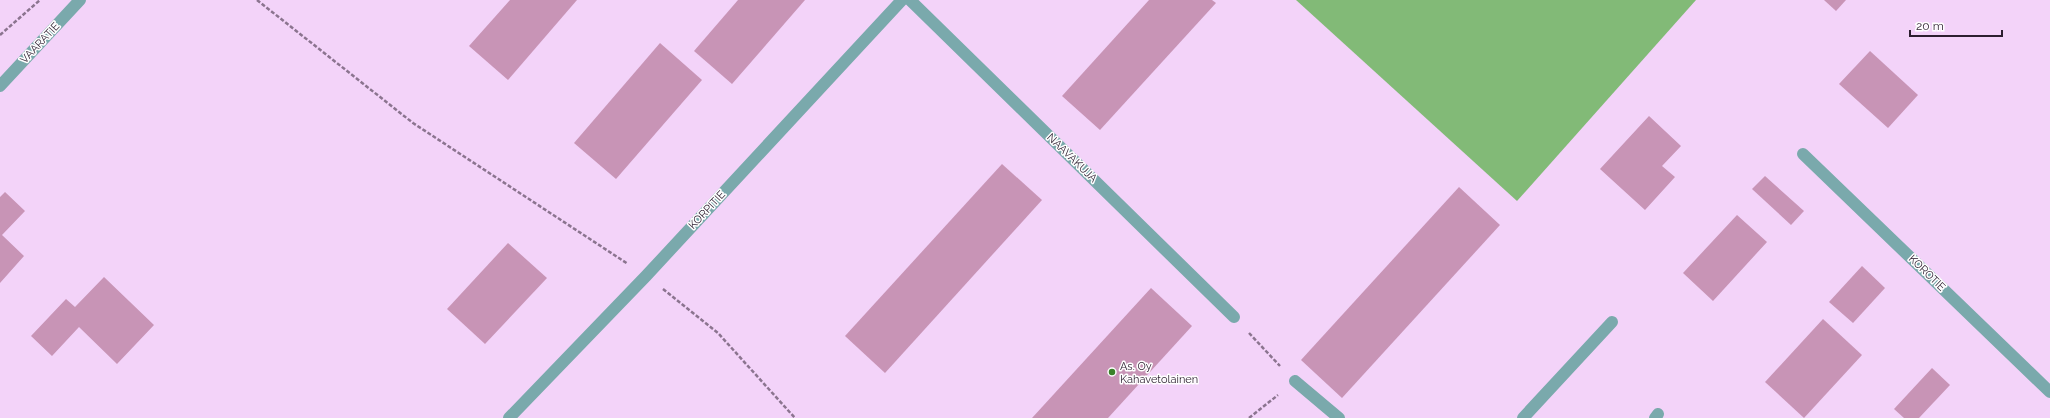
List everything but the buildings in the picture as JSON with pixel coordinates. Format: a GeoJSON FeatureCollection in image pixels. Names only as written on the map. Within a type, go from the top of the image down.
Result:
{"type":"FeatureCollection","features":[{"type":"Feature","properties":{"kind":"street","name":"VAARATIE"},"geometry":{"type":"LineString","coordinates":[[0,86],[80,0]]}},
{"type":"Feature","properties":{"kind":"street","name":"KORPITIE"},"geometry":{"type":"LineString","coordinates":[[508,418],[646,276],[902,0]]}},
{"type":"Feature","properties":{"kind":"street","name":"NAAVAKUJA"},"geometry":{"type":"LineString","coordinates":[[910,0],[1234,317]]}},
{"type":"Feature","properties":{"kind":"street","name":"KOROTIE"},"geometry":{"type":"LineString","coordinates":[[1803,154],[2050,392]]}},
{"type":"Feature","properties":{"kind":"street"},"geometry":{"type":"LineString","coordinates":[[1523,418],[1612,322]]}},
{"type":"Feature","properties":{"kind":"street"},"geometry":{"type":"LineString","coordinates":[[1295,381],[1339,418]]}},
{"type":"Feature","properties":{"kind":"path"},"geometry":{"type":"LineString","coordinates":[[0,35],[40,0]]}},
{"type":"Feature","properties":{"kind":"path"},"geometry":{"type":"LineString","coordinates":[[257,0],[413,123],[646,276],[718,333],[795,418]]}},
{"type":"Feature","properties":{"kind":"path"},"geometry":{"type":"LineString","coordinates":[[1234,317],[1295,381],[1249,418]]}},
{"type":"Feature","properties":{"kind":"green space"},"geometry":{"type":"Polygon","coordinates":[[[1296,0],[1696,0],[1517,201],[1296,0]]]}},
{"type":"Feature","properties":{"kind":"place","name":"As. Oy Kahavetolainen"},"geometry":{"type":"Point","coordinates":[1112,372]}}]}
